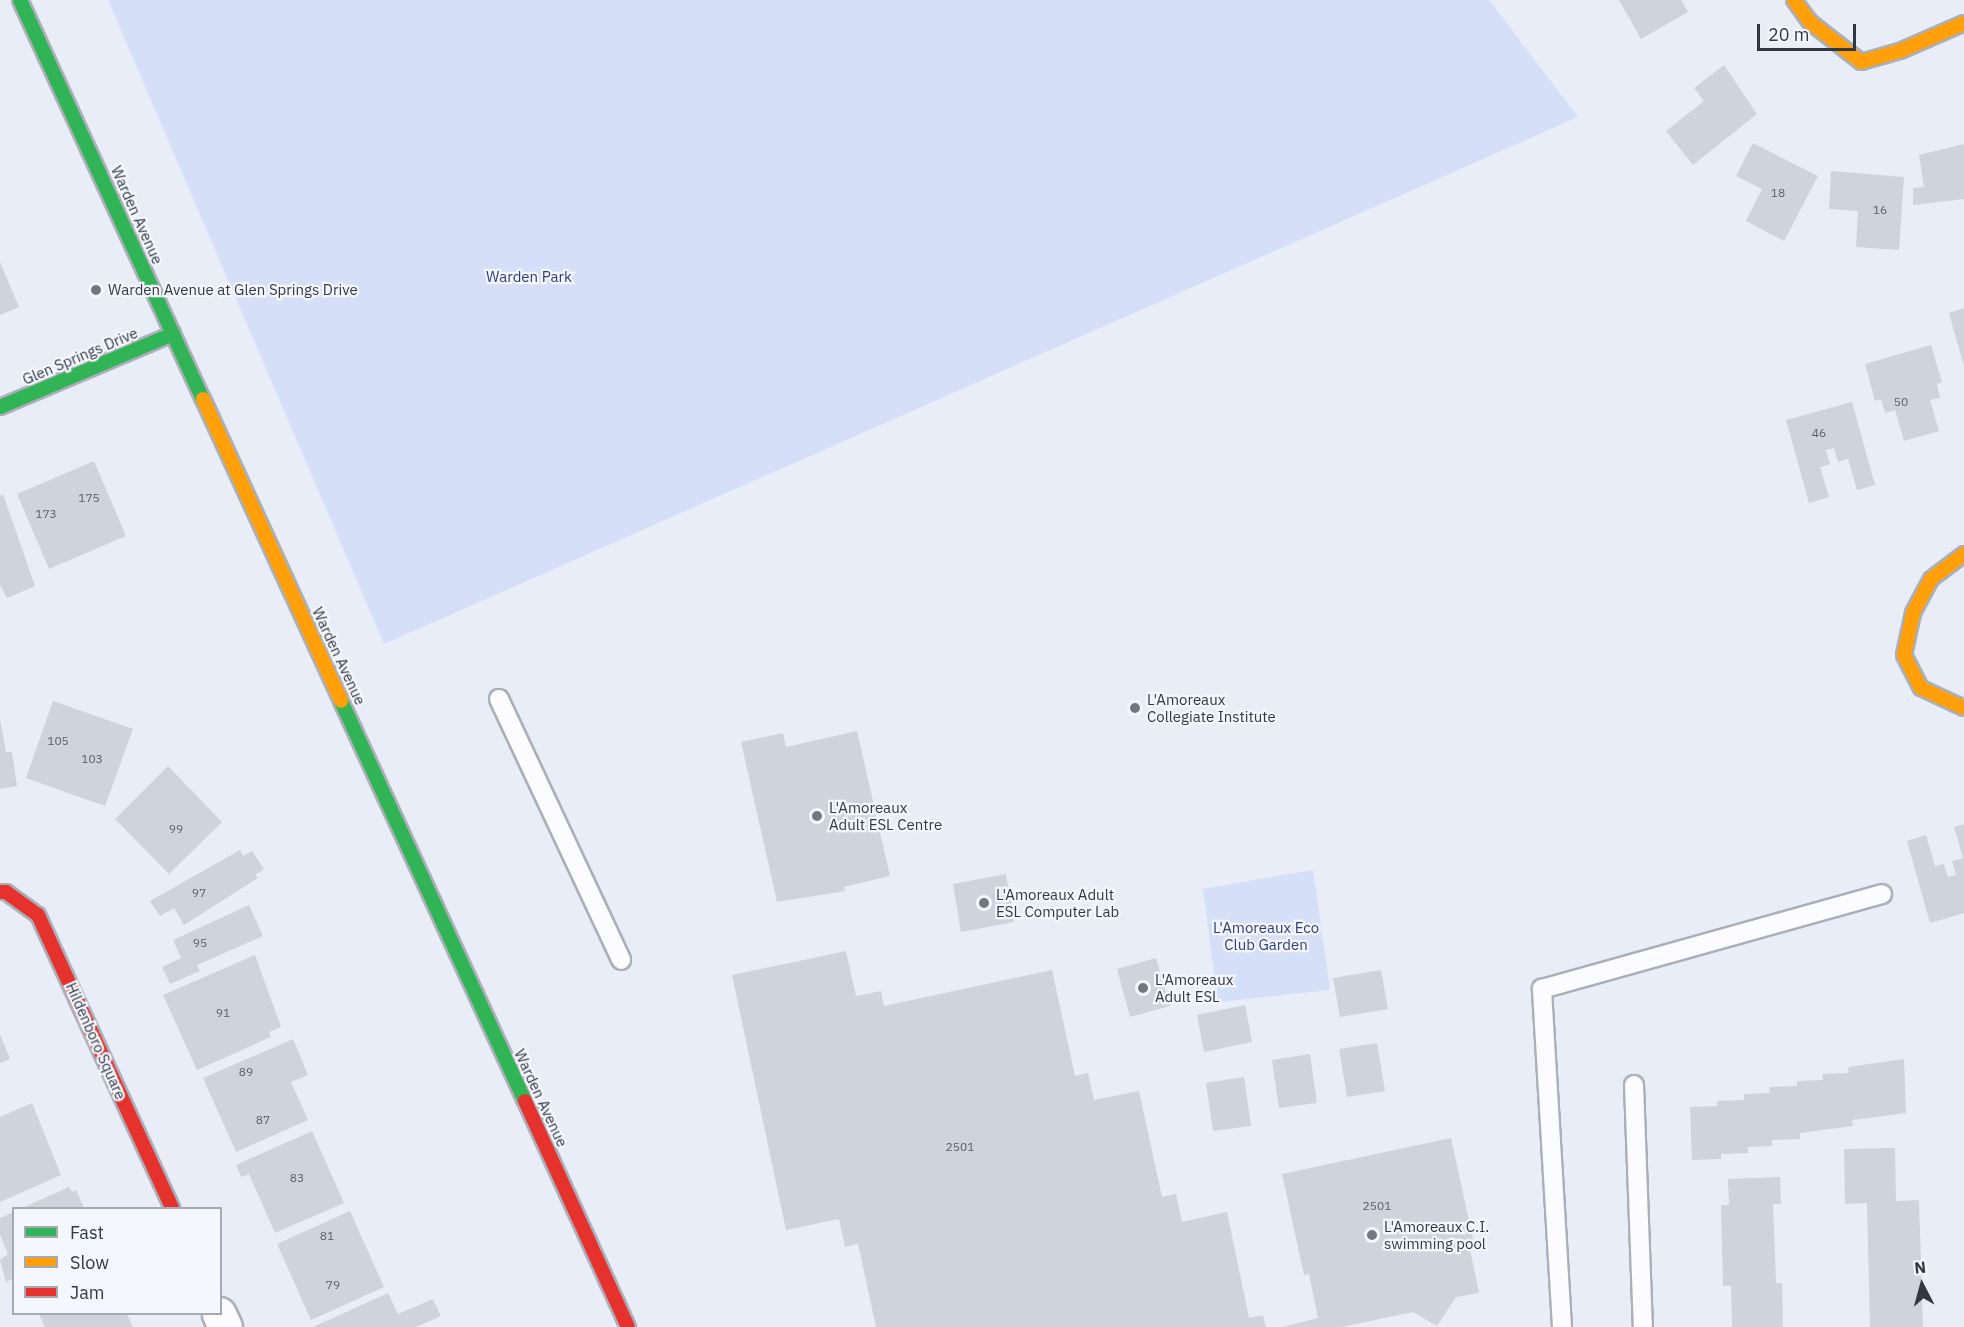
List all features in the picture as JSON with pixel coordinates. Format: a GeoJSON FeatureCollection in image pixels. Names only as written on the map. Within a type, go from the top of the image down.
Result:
{"type":"FeatureCollection","features":[{"type":"Feature","properties":{"kind":"main road","name":"Warden Avenue"},"geometry":{"type":"LineString","coordinates":[[21,0],[628,1327]]}},
{"type":"Feature","properties":{"kind":"main road"},"geometry":{"type":"LineString","coordinates":[[1794,0],[1809,22],[1861,62],[1900,51],[1964,23]]}},
{"type":"Feature","properties":{"kind":"main road","name":"Glen Springs Drive"},"geometry":{"type":"LineString","coordinates":[[0,407],[173,334]]}},
{"type":"Feature","properties":{"kind":"main road"},"geometry":{"type":"LineString","coordinates":[[1964,554],[1930,579],[1913,613],[1904,655],[1921,688],[1964,708]]}},
{"type":"Feature","properties":{"kind":"main road","name":"Hildenboro Square"},"geometry":{"type":"LineString","coordinates":[[0,892],[6,892],[38,915],[170,1207]]}},
{"type":"Feature","properties":{"kind":"lane"},"geometry":{"type":"LineString","coordinates":[[499,699],[621,960]]}},
{"type":"Feature","properties":{"kind":"lane"},"geometry":{"type":"LineString","coordinates":[[1562,1327],[1542,989],[1882,894]]}},
{"type":"Feature","properties":{"kind":"lane"},"geometry":{"type":"LineString","coordinates":[[1634,1085],[1643,1327]]}},
{"type":"Feature","properties":{"kind":"green space","name":"Warden Park"},"geometry":{"type":"Polygon","coordinates":[[[108,0],[1489,0],[1578,117],[384,644],[108,0]]]}},
{"type":"Feature","properties":{"kind":"green space","name":"L'Amoreaux Eco Club Garden"},"geometry":{"type":"Polygon","coordinates":[[[1313,870],[1330,990],[1218,1002],[1203,889],[1313,870]]]}},
{"type":"Feature","properties":{"kind":"building"},"geometry":{"type":"Polygon","coordinates":[[[1619,0],[1681,0],[1688,12],[1641,39],[1619,0]]]}},
{"type":"Feature","properties":{"kind":"building"},"geometry":{"type":"Polygon","coordinates":[[[1724,65],[1757,114],[1693,165],[1666,131],[1704,101],[1694,88],[1724,65]]]}},
{"type":"Feature","properties":{"kind":"building"},"geometry":{"type":"Polygon","coordinates":[[[1753,143],[1818,176],[1784,241],[1746,221],[1762,189],[1736,176],[1753,143]]]}},
{"type":"Feature","properties":{"kind":"building"},"geometry":{"type":"Polygon","coordinates":[[[1964,144],[1964,199],[1913,205],[1913,188],[1924,187],[1919,155],[1964,144]]]}},
{"type":"Feature","properties":{"kind":"building"},"geometry":{"type":"Polygon","coordinates":[[[1831,171],[1904,177],[1899,250],[1856,247],[1858,211],[1829,209],[1831,171]]]}},
{"type":"Feature","properties":{"kind":"building"},"geometry":{"type":"Polygon","coordinates":[[[0,262],[19,307],[0,315],[0,262]]]}},
{"type":"Feature","properties":{"kind":"building"},"geometry":{"type":"Polygon","coordinates":[[[1964,308],[1964,363],[1963,363],[1949,313],[1964,308]]]}},
{"type":"Feature","properties":{"kind":"building"},"geometry":{"type":"Polygon","coordinates":[[[1931,345],[1942,382],[1937,384],[1940,398],[1930,400],[1939,431],[1904,441],[1895,410],[1885,413],[1881,399],[1875,401],[1865,364],[1931,345]]]}},
{"type":"Feature","properties":{"kind":"building"},"geometry":{"type":"Polygon","coordinates":[[[1852,402],[1875,485],[1857,490],[1848,459],[1838,462],[1834,448],[1826,450],[1830,464],[1820,467],[1829,497],[1809,503],[1786,420],[1852,402]]]}},
{"type":"Feature","properties":{"kind":"building"},"geometry":{"type":"Polygon","coordinates":[[[94,461],[126,536],[49,569],[17,494],[94,461]]]}},
{"type":"Feature","properties":{"kind":"building"},"geometry":{"type":"Polygon","coordinates":[[[3,494],[35,586],[7,598],[0,585],[0,496],[3,494]]]}},
{"type":"Feature","properties":{"kind":"building"},"geometry":{"type":"Polygon","coordinates":[[[53,701],[133,729],[105,806],[26,778],[53,701]]]}},
{"type":"Feature","properties":{"kind":"building"},"geometry":{"type":"Polygon","coordinates":[[[0,719],[6,752],[12,752],[17,786],[0,789],[0,719]]]}},
{"type":"Feature","properties":{"kind":"building","name":"L'Amoreaux Adult ESL Centre"},"geometry":{"type":"Polygon","coordinates":[[[857,731],[890,876],[844,887],[845,891],[777,902],[741,742],[783,733],[786,747],[857,731]]]}},
{"type":"Feature","properties":{"kind":"building"},"geometry":{"type":"Polygon","coordinates":[[[168,766],[222,822],[169,874],[115,819],[168,766]]]}},
{"type":"Feature","properties":{"kind":"building"},"geometry":{"type":"Polygon","coordinates":[[[1964,824],[1964,913],[1930,923],[1907,841],[1926,835],[1935,866],[1944,864],[1948,877],[1956,875],[1952,861],[1963,858],[1954,827],[1964,824]]]}},
{"type":"Feature","properties":{"kind":"building"},"geometry":{"type":"Polygon","coordinates":[[[240,850],[243,856],[252,851],[264,869],[255,875],[258,878],[184,925],[174,908],[160,916],[150,901],[240,850]]]}},
{"type":"Feature","properties":{"kind":"building","name":"L'Amoreaux Adult ESL Computer Lab"},"geometry":{"type":"Polygon","coordinates":[[[1006,874],[1014,922],[961,932],[953,884],[1006,874]]]}},
{"type":"Feature","properties":{"kind":"building"},"geometry":{"type":"Polygon","coordinates":[[[249,905],[263,936],[197,965],[200,971],[170,984],[162,967],[181,958],[173,940],[249,905]]]}},
{"type":"Feature","properties":{"kind":"building"},"geometry":{"type":"Polygon","coordinates":[[[846,951],[856,996],[881,991],[884,1006],[1052,970],[1075,1076],[1088,1073],[1094,1100],[1139,1091],[1162,1197],[1176,1194],[1182,1222],[1227,1212],[1249,1318],[1263,1315],[1266,1327],[876,1327],[858,1244],[845,1247],[839,1219],[786,1230],[732,975],[846,951]]]}},
{"type":"Feature","properties":{"kind":"building"},"geometry":{"type":"Polygon","coordinates":[[[255,955],[281,1027],[269,1032],[271,1037],[197,1070],[163,995],[255,955]]]}},
{"type":"Feature","properties":{"kind":"building","name":"L'Amoreaux Adult ESL"},"geometry":{"type":"Polygon","coordinates":[[[1156,958],[1170,1006],[1130,1017],[1117,969],[1156,958]]]}},
{"type":"Feature","properties":{"kind":"building"},"geometry":{"type":"Polygon","coordinates":[[[1381,970],[1388,1009],[1340,1017],[1333,978],[1381,970]]]}},
{"type":"Feature","properties":{"kind":"building"},"geometry":{"type":"Polygon","coordinates":[[[1245,1005],[1252,1042],[1204,1052],[1197,1015],[1245,1005]]]}},
{"type":"Feature","properties":{"kind":"building"},"geometry":{"type":"Polygon","coordinates":[[[0,1034],[10,1059],[0,1063],[0,1034]]]}},
{"type":"Feature","properties":{"kind":"building"},"geometry":{"type":"Polygon","coordinates":[[[293,1039],[308,1075],[291,1082],[308,1120],[236,1152],[203,1078],[293,1039]]]}},
{"type":"Feature","properties":{"kind":"building"},"geometry":{"type":"Polygon","coordinates":[[[1377,1043],[1385,1091],[1347,1097],[1339,1049],[1377,1043]]]}},
{"type":"Feature","properties":{"kind":"building"},"geometry":{"type":"Polygon","coordinates":[[[1310,1054],[1317,1103],[1279,1108],[1272,1060],[1310,1054]]]}},
{"type":"Feature","properties":{"kind":"building"},"geometry":{"type":"Polygon","coordinates":[[[1904,1059],[1906,1113],[1852,1120],[1853,1126],[1800,1133],[1800,1139],[1772,1140],[1772,1146],[1748,1147],[1748,1153],[1721,1154],[1721,1159],[1692,1160],[1690,1107],[1717,1106],[1717,1101],[1744,1100],[1744,1094],[1770,1093],[1769,1087],[1797,1086],[1797,1081],[1823,1080],[1822,1074],[1849,1073],[1848,1067],[1904,1059]]]}},
{"type":"Feature","properties":{"kind":"building"},"geometry":{"type":"Polygon","coordinates":[[[1244,1077],[1251,1126],[1213,1131],[1206,1083],[1244,1077]]]}},
{"type":"Feature","properties":{"kind":"building"},"geometry":{"type":"Polygon","coordinates":[[[32,1103],[61,1175],[0,1202],[0,1117],[32,1103]]]}},
{"type":"Feature","properties":{"kind":"building"},"geometry":{"type":"Polygon","coordinates":[[[312,1131],[344,1203],[275,1233],[249,1174],[241,1177],[236,1165],[312,1131]]]}},
{"type":"Feature","properties":{"kind":"building"},"geometry":{"type":"Polygon","coordinates":[[[1451,1138],[1473,1239],[1468,1240],[1479,1293],[1456,1297],[1437,1326],[1413,1312],[1342,1327],[1283,1327],[1318,1318],[1309,1274],[1304,1275],[1282,1174],[1451,1138]]]}},
{"type":"Feature","properties":{"kind":"building"},"geometry":{"type":"Polygon","coordinates":[[[1895,1148],[1896,1201],[1919,1200],[1923,1327],[1870,1327],[1867,1203],[1845,1204],[1844,1149],[1895,1148]]]}},
{"type":"Feature","properties":{"kind":"building"},"geometry":{"type":"Polygon","coordinates":[[[1780,1177],[1781,1204],[1773,1204],[1776,1283],[1782,1283],[1783,1327],[1732,1327],[1731,1286],[1723,1286],[1721,1205],[1729,1205],[1728,1179],[1780,1177]]]}},
{"type":"Feature","properties":{"kind":"building"},"geometry":{"type":"Polygon","coordinates":[[[69,1187],[72,1192],[76,1190],[84,1207],[24,1207],[69,1187]]]}},
{"type":"Feature","properties":{"kind":"building"},"geometry":{"type":"Polygon","coordinates":[[[350,1211],[384,1287],[311,1320],[277,1244],[350,1211]]]}},
{"type":"Feature","properties":{"kind":"building"},"geometry":{"type":"Polygon","coordinates":[[[12,1213],[12,1279],[6,1282],[0,1260],[8,1254],[0,1235],[0,1218],[12,1213]]]}},
{"type":"Feature","properties":{"kind":"building"},"geometry":{"type":"Polygon","coordinates":[[[388,1293],[398,1314],[433,1299],[441,1316],[416,1327],[313,1327],[388,1293]]]}},
{"type":"Feature","properties":{"kind":"building"},"geometry":{"type":"Polygon","coordinates":[[[39,1315],[127,1315],[133,1327],[45,1327],[39,1315]]]}},
{"type":"Feature","properties":{"kind":"traffic: fast"},"geometry":{"type":"LineString","coordinates":[[20,0],[203,399]]}},
{"type":"Feature","properties":{"kind":"traffic: fast"},"geometry":{"type":"LineString","coordinates":[[0,407],[173,334]]}},
{"type":"Feature","properties":{"kind":"traffic: fast"},"geometry":{"type":"LineString","coordinates":[[341,701],[525,1101]]}},
{"type":"Feature","properties":{"kind":"traffic: slow"},"geometry":{"type":"LineString","coordinates":[[1794,0],[1810,22],[1861,62],[1900,51],[1964,23]]}},
{"type":"Feature","properties":{"kind":"traffic: slow"},"geometry":{"type":"LineString","coordinates":[[203,399],[341,701]]}},
{"type":"Feature","properties":{"kind":"traffic: slow"},"geometry":{"type":"LineString","coordinates":[[1964,554],[1931,579],[1913,613],[1904,655],[1921,688],[1964,708]]}},
{"type":"Feature","properties":{"kind":"traffic: jam"},"geometry":{"type":"LineString","coordinates":[[0,892],[6,892],[38,915],[172,1207]]}},
{"type":"Feature","properties":{"kind":"traffic: jam"},"geometry":{"type":"LineString","coordinates":[[525,1101],[628,1327]]}},
{"type":"Feature","properties":{"kind":"place","name":"Warden Avenue at Glen Springs Drive"},"geometry":{"type":"Point","coordinates":[96,290]}},
{"type":"Feature","properties":{"kind":"place","name":"L'Amoreaux Collegiate Institute"},"geometry":{"type":"Point","coordinates":[1135,708]}},
{"type":"Feature","properties":{"kind":"place","name":"L'Amoreaux Adult ESL Centre"},"geometry":{"type":"Point","coordinates":[817,816]}},
{"type":"Feature","properties":{"kind":"place","name":"L'Amoreaux Adult ESL Computer Lab"},"geometry":{"type":"Point","coordinates":[984,903]}},
{"type":"Feature","properties":{"kind":"place","name":"L'Amoreaux Adult ESL"},"geometry":{"type":"Point","coordinates":[1143,988]}},
{"type":"Feature","properties":{"kind":"place","name":"L'Amoreaux C.I. swimming pool"},"geometry":{"type":"Point","coordinates":[1372,1235]}}]}
